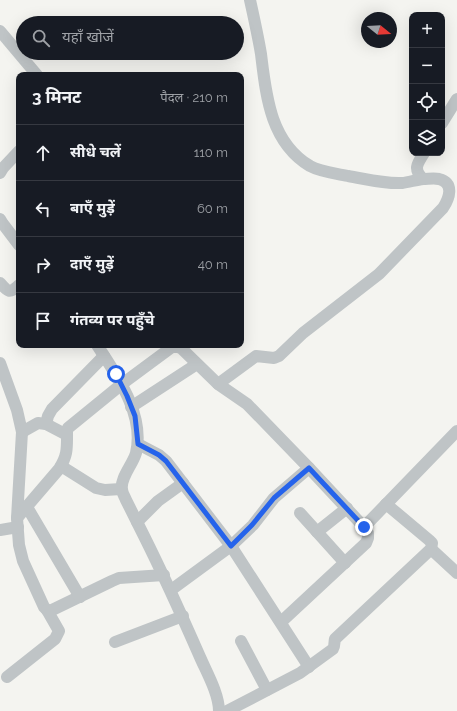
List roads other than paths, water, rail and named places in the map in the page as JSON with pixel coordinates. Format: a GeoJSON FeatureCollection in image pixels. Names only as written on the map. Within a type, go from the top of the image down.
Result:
{"type":"FeatureCollection","features":[{"type":"Feature","properties":{"kind":"street"},"geometry":{"type":"LineString","coordinates":[[218,384],[256,356],[274,358],[280,356],[303,333],[387,266],[443,208],[448,200],[450,192],[446,183],[439,179],[391,183],[322,171],[311,166],[290,149],[281,136],[274,121],[265,86],[261,53],[250,0]]}},
{"type":"Feature","properties":{"kind":"street"},"geometry":{"type":"LineString","coordinates":[[0,31],[16,50]]}},
{"type":"Feature","properties":{"kind":"street"},"geometry":{"type":"LineString","coordinates":[[24,60],[34,72]]}},
{"type":"Feature","properties":{"kind":"street"},"geometry":{"type":"LineString","coordinates":[[444,120],[457,98]]}},
{"type":"Feature","properties":{"kind":"street"},"geometry":{"type":"LineString","coordinates":[[0,173],[16,154]]}},
{"type":"Feature","properties":{"kind":"street"},"geometry":{"type":"LineString","coordinates":[[422,156],[417,166],[418,174],[423,180]]}},
{"type":"Feature","properties":{"kind":"street"},"geometry":{"type":"LineString","coordinates":[[0,219],[16,241]]}},
{"type":"Feature","properties":{"kind":"street"},"geometry":{"type":"LineString","coordinates":[[0,283],[10,292],[16,288]]}},
{"type":"Feature","properties":{"kind":"street"},"geometry":{"type":"LineString","coordinates":[[99,348],[122,384],[135,416],[138,444],[135,457],[124,478],[121,489],[171,590],[216,692],[220,711]]}},
{"type":"Feature","properties":{"kind":"street"},"geometry":{"type":"LineString","coordinates":[[0,530],[17,522],[27,507],[61,466],[66,456],[68,428],[122,384],[171,348]]}},
{"type":"Feature","properties":{"kind":"street"},"geometry":{"type":"LineString","coordinates":[[181,348],[218,384],[248,404],[347,508],[368,533],[366,544],[280,622]]}},
{"type":"Feature","properties":{"kind":"street"},"geometry":{"type":"LineString","coordinates":[[46,424],[52,409],[104,356]]}},
{"type":"Feature","properties":{"kind":"street"},"geometry":{"type":"LineString","coordinates":[[0,363],[17,410],[22,432],[17,522],[19,545],[22,557],[44,607],[59,631],[55,639],[7,677]]}},
{"type":"Feature","properties":{"kind":"street"},"geometry":{"type":"LineString","coordinates":[[131,407],[197,364]]}},
{"type":"Feature","properties":{"kind":"street"},"geometry":{"type":"LineString","coordinates":[[22,432],[38,423],[46,424],[67,435]]}},
{"type":"Feature","properties":{"kind":"street"},"geometry":{"type":"LineString","coordinates":[[364,527],[457,431]]}},
{"type":"Feature","properties":{"kind":"street"},"geometry":{"type":"LineString","coordinates":[[138,444],[162,458],[231,546],[309,667]]}},
{"type":"Feature","properties":{"kind":"street"},"geometry":{"type":"LineString","coordinates":[[61,466],[96,488],[105,490],[121,489]]}},
{"type":"Feature","properties":{"kind":"street"},"geometry":{"type":"LineString","coordinates":[[171,590],[231,546],[252,525],[274,498],[309,468]]}},
{"type":"Feature","properties":{"kind":"street"},"geometry":{"type":"LineString","coordinates":[[137,522],[158,501],[182,483]]}},
{"type":"Feature","properties":{"kind":"street"},"geometry":{"type":"LineString","coordinates":[[227,711],[300,673],[333,649],[335,647],[335,639],[431,549],[432,543],[429,540],[386,504]]}},
{"type":"Feature","properties":{"kind":"street"},"geometry":{"type":"LineString","coordinates":[[27,507],[80,597]]}},
{"type":"Feature","properties":{"kind":"street"},"geometry":{"type":"LineString","coordinates":[[317,532],[347,508]]}},
{"type":"Feature","properties":{"kind":"street"},"geometry":{"type":"LineString","coordinates":[[300,513],[345,563]]}},
{"type":"Feature","properties":{"kind":"street"},"geometry":{"type":"LineString","coordinates":[[431,549],[457,573]]}},
{"type":"Feature","properties":{"kind":"street"},"geometry":{"type":"LineString","coordinates":[[47,610],[50,611],[119,578],[164,575]]}},
{"type":"Feature","properties":{"kind":"street"},"geometry":{"type":"LineString","coordinates":[[115,642],[182,616]]}},
{"type":"Feature","properties":{"kind":"street"},"geometry":{"type":"LineString","coordinates":[[241,641],[267,690]]}}]}
